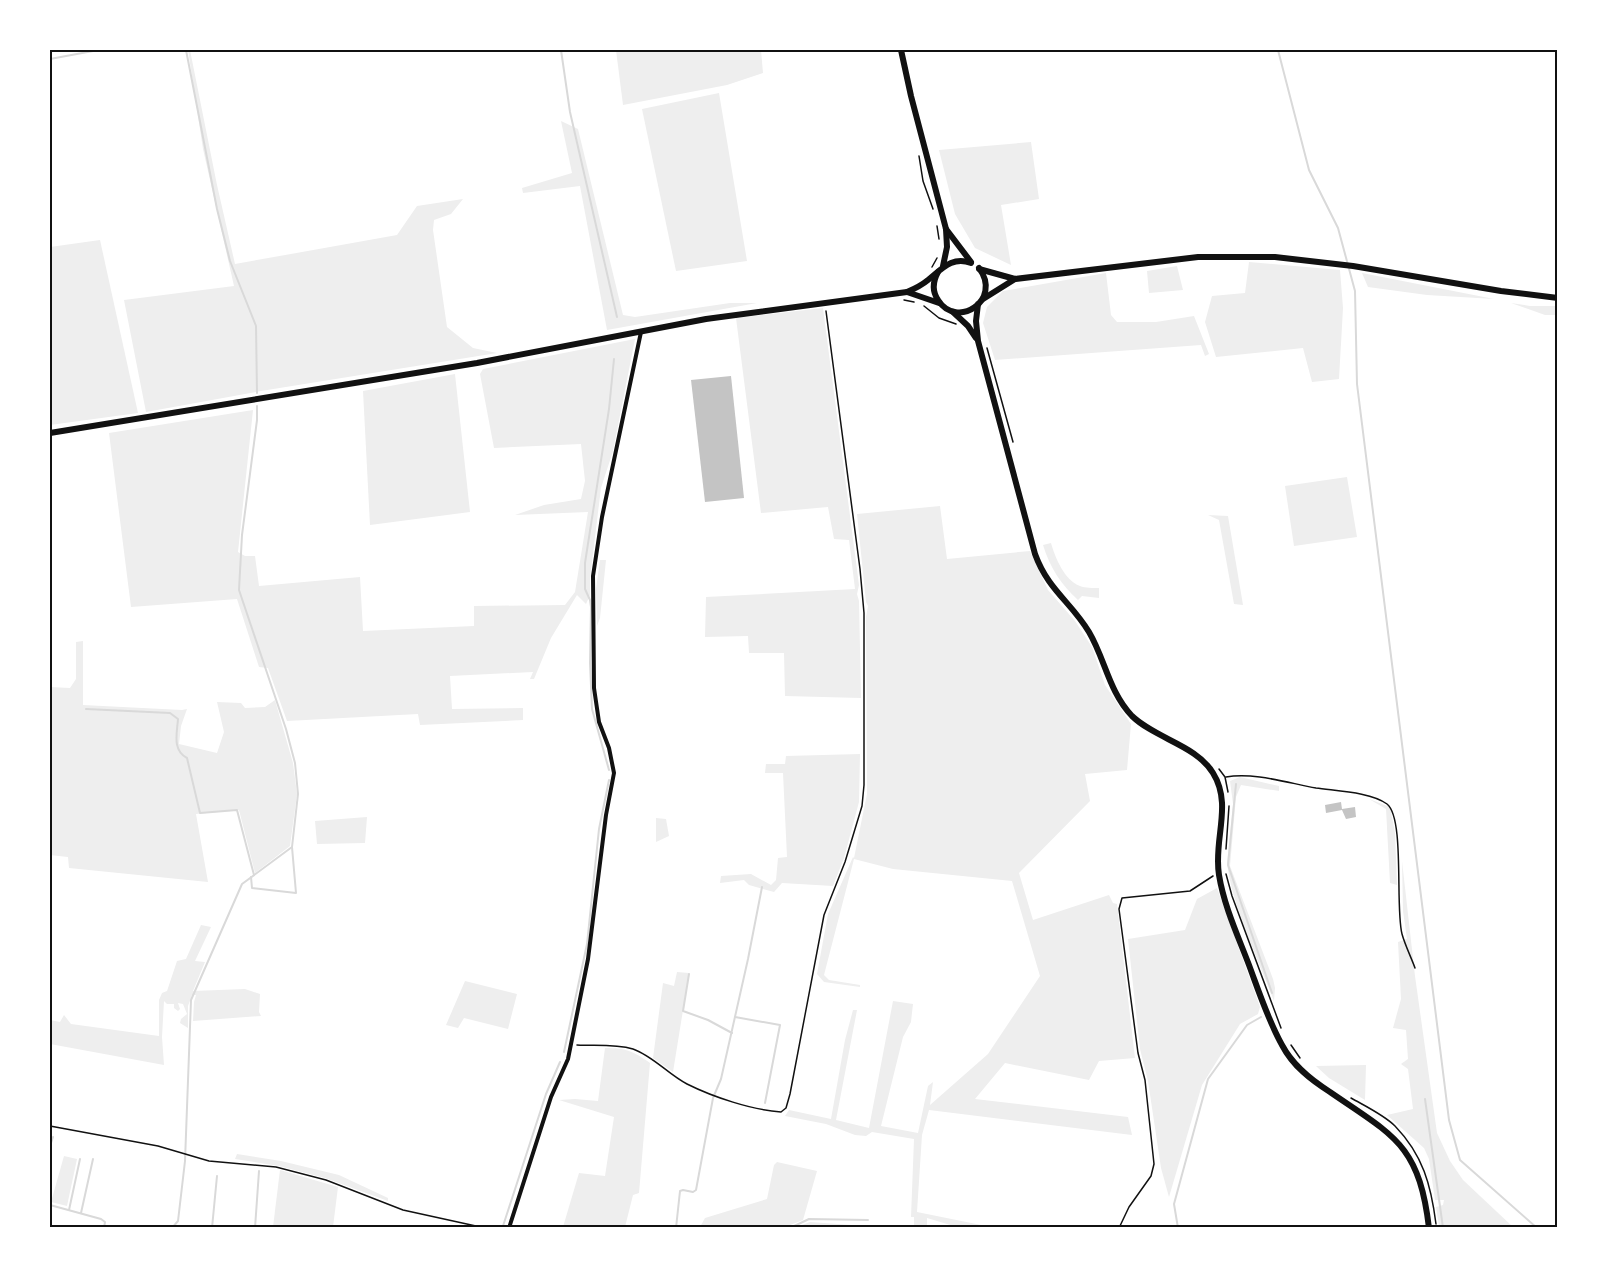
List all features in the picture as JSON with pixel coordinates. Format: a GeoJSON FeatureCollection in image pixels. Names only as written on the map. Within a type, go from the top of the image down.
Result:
{"type":"FeatureCollection","features":[{"type":"Feature","properties":{"kind":"main road"},"geometry":{"type":"LineString","coordinates":[[901,50],[946,229],[947,247],[934,286],[935,295],[940,303]]}},
{"type":"Feature","properties":{"kind":"main road"},"geometry":{"type":"LineString","coordinates":[[946,229],[971,263],[979,268],[1015,279],[1207,257],[1266,256],[1336,263],[1501,291],[1557,298]]}},
{"type":"Feature","properties":{"kind":"main road"},"geometry":{"type":"LineString","coordinates":[[50,433],[452,368],[706,319],[907,292],[922,285],[938,269],[957,261],[971,263]]}},
{"type":"Feature","properties":{"kind":"main road"},"geometry":{"type":"LineString","coordinates":[[979,268],[986,282],[986,291],[980,302],[976,321],[978,341],[1035,554],[1043,573],[1056,593],[1090,634],[1114,692],[1125,708],[1153,732],[1200,758],[1216,779],[1223,805],[1218,872],[1233,923],[1272,1024],[1283,1047],[1304,1073],[1380,1125],[1402,1146],[1420,1180],[1429,1227]]}},
{"type":"Feature","properties":{"kind":"main road"},"geometry":{"type":"LineString","coordinates":[[952,311],[965,312],[1015,279]]}},
{"type":"Feature","properties":{"kind":"main road"},"geometry":{"type":"LineString","coordinates":[[907,292],[940,303],[952,311],[968,326],[978,341]]}},
{"type":"Feature","properties":{"kind":"street"},"geometry":{"type":"LineString","coordinates":[[509,1227],[551,1097],[568,1059],[588,959],[606,814],[614,773],[609,748],[599,722],[594,688],[593,576],[602,517],[642,331]]}},
{"type":"Feature","properties":{"kind":"path"},"geometry":{"type":"LineString","coordinates":[[919,154],[923,181],[934,212]]}},
{"type":"Feature","properties":{"kind":"path"},"geometry":{"type":"LineString","coordinates":[[937,224],[940,244]]}},
{"type":"Feature","properties":{"kind":"path"},"geometry":{"type":"LineString","coordinates":[[938,256],[938,269]]}},
{"type":"Feature","properties":{"kind":"path"},"geometry":{"type":"LineString","coordinates":[[904,300],[922,304],[939,318],[962,326]]}},
{"type":"Feature","properties":{"kind":"path"},"geometry":{"type":"LineString","coordinates":[[570,1045],[621,1046],[636,1050],[687,1084],[732,1101],[769,1111],[781,1112],[786,1108],[824,915],[845,862],[862,806],[864,785],[864,613],[825,303]]}},
{"type":"Feature","properties":{"kind":"path"},"geometry":{"type":"LineString","coordinates":[[985,341],[1013,443]]}},
{"type":"Feature","properties":{"kind":"path"},"geometry":{"type":"LineString","coordinates":[[1219,769],[1225,777],[1228,793]]}},
{"type":"Feature","properties":{"kind":"path"},"geometry":{"type":"LineString","coordinates":[[1216,779],[1239,775],[1258,777],[1368,796],[1388,805],[1393,813],[1398,844],[1402,934],[1415,968]]}},
{"type":"Feature","properties":{"kind":"path"},"geometry":{"type":"LineString","coordinates":[[1225,854],[1229,802]]}},
{"type":"Feature","properties":{"kind":"path"},"geometry":{"type":"LineString","coordinates":[[1119,1227],[1129,1207],[1151,1176],[1154,1164],[1145,1080],[1138,1053],[1119,909],[1122,898],[1190,891],[1218,872]]}},
{"type":"Feature","properties":{"kind":"path"},"geometry":{"type":"LineString","coordinates":[[1227,875],[1232,896],[1283,1032]]}},
{"type":"Feature","properties":{"kind":"path"},"geometry":{"type":"LineString","coordinates":[[1287,1039],[1303,1062]]}},
{"type":"Feature","properties":{"kind":"path"},"geometry":{"type":"LineString","coordinates":[[1348,1095],[1394,1125],[1419,1157],[1428,1179],[1436,1227]]}},
{"type":"Feature","properties":{"kind":"path"},"geometry":{"type":"LineString","coordinates":[[50,1126],[158,1146],[209,1161],[249,1163],[296,1172],[326,1180],[403,1210],[485,1227]]}},
{"type":"Feature","properties":{"kind":"shaded area"},"geometry":{"type":"Polygon","coordinates":[[[188,50],[190,50],[235,264],[397,235],[417,206],[463,199],[451,214],[434,220],[433,230],[447,327],[473,348],[497,353],[146,412],[124,300],[234,286],[203,149],[188,50]]]}},
{"type":"Feature","properties":{"kind":"shaded area"},"geometry":{"type":"Polygon","coordinates":[[[616,50],[761,50],[763,73],[727,85],[623,105],[616,50]]]}},
{"type":"Feature","properties":{"kind":"shaded area"},"geometry":{"type":"Polygon","coordinates":[[[719,93],[747,261],[676,271],[642,109],[719,93]]]}},
{"type":"Feature","properties":{"kind":"shaded area"},"geometry":{"type":"Polygon","coordinates":[[[561,121],[578,129],[623,315],[635,317],[730,303],[757,303],[607,330],[580,186],[523,193],[522,188],[572,173],[561,121]]]}},
{"type":"Feature","properties":{"kind":"shaded area"},"geometry":{"type":"Polygon","coordinates":[[[1031,142],[1039,199],[1001,205],[1011,265],[975,248],[955,214],[939,150],[1031,142]]]}},
{"type":"Feature","properties":{"kind":"shaded area"},"geometry":{"type":"Polygon","coordinates":[[[100,240],[138,413],[50,425],[50,247],[100,240]]]}},
{"type":"Feature","properties":{"kind":"shaded area"},"geometry":{"type":"Polygon","coordinates":[[[1249,262],[1340,270],[1343,308],[1339,379],[1312,382],[1303,348],[1216,357],[1205,322],[1212,296],[1245,293],[1249,262]]]}},
{"type":"Feature","properties":{"kind":"shaded area"},"geometry":{"type":"Polygon","coordinates":[[[1177,266],[1183,290],[1149,293],[1147,271],[1177,266]]]}},
{"type":"Feature","properties":{"kind":"shaded area"},"geometry":{"type":"Polygon","coordinates":[[[1106,273],[1111,315],[1117,322],[1156,322],[1194,316],[1209,354],[1205,356],[1201,345],[995,360],[983,323],[987,307],[1003,291],[1106,273]]]}},
{"type":"Feature","properties":{"kind":"shaded area"},"geometry":{"type":"Polygon","coordinates":[[[1362,273],[1494,299],[1427,295],[1368,287],[1362,273]]]}},
{"type":"Feature","properties":{"kind":"shaded area"},"geometry":{"type":"Polygon","coordinates":[[[1511,303],[1557,306],[1557,315],[1545,315],[1511,303]]]}},
{"type":"Feature","properties":{"kind":"shaded area"},"geometry":{"type":"Polygon","coordinates":[[[823,308],[859,585],[857,594],[861,698],[785,696],[784,653],[749,653],[748,636],[705,637],[706,597],[855,589],[849,540],[834,539],[828,507],[761,513],[736,318],[823,308]]]}},
{"type":"Feature","properties":{"kind":"shaded area"},"geometry":{"type":"Polygon","coordinates":[[[635,339],[613,451],[601,488],[590,595],[586,604],[577,595],[551,638],[534,679],[530,679],[533,672],[450,676],[452,709],[523,708],[523,720],[420,725],[418,714],[287,721],[268,668],[259,667],[237,599],[131,607],[109,433],[253,410],[238,552],[245,556],[255,556],[259,586],[360,577],[363,631],[474,626],[474,606],[565,605],[575,592],[588,512],[515,515],[544,505],[581,499],[585,481],[581,444],[494,448],[480,374],[483,369],[635,339]]]}},
{"type":"Feature","properties":{"kind":"shaded area"},"geometry":{"type":"Polygon","coordinates":[[[455,374],[470,512],[370,525],[363,391],[455,374]]]}},
{"type":"Feature","properties":{"kind":"shaded area"},"geometry":{"type":"Polygon","coordinates":[[[1347,477],[1357,537],[1294,546],[1285,486],[1347,477]]]}},
{"type":"Feature","properties":{"kind":"shaded area"},"geometry":{"type":"Polygon","coordinates":[[[940,506],[947,559],[1030,551],[1048,590],[1075,621],[1092,647],[1105,685],[1131,724],[1127,770],[1085,774],[1090,801],[1019,873],[1033,920],[1109,895],[1113,903],[1117,904],[1135,1058],[1099,1061],[1089,1080],[1005,1063],[975,1099],[1128,1117],[1132,1135],[929,1110],[922,1135],[917,1212],[991,1227],[957,1227],[927,1218],[927,1227],[914,1227],[914,1217],[911,1217],[914,1139],[872,1132],[866,1136],[855,1135],[826,1124],[785,1116],[789,1110],[831,1119],[845,1040],[853,1010],[857,1010],[836,1120],[869,1128],[893,1001],[913,1004],[911,1022],[903,1037],[881,1126],[918,1133],[928,1086],[933,1082],[930,1105],[988,1054],[1040,976],[1012,881],[893,869],[854,859],[824,975],[829,980],[860,985],[860,987],[824,982],[817,974],[828,914],[854,858],[867,794],[866,617],[868,606],[857,514],[940,506]]]}},
{"type":"Feature","properties":{"kind":"shaded area"},"geometry":{"type":"Polygon","coordinates":[[[1208,515],[1228,516],[1243,605],[1234,604],[1219,520],[1208,515]]]}},
{"type":"Feature","properties":{"kind":"shaded area"},"geometry":{"type":"Polygon","coordinates":[[[1051,543],[1069,579],[1082,587],[1099,588],[1099,598],[1082,596],[1078,600],[1066,588],[1053,568],[1043,545],[1051,543]]]}},
{"type":"Feature","properties":{"kind":"shaded area"},"geometry":{"type":"Polygon","coordinates":[[[600,560],[606,560],[600,618],[597,626],[596,589],[600,560]]]}},
{"type":"Feature","properties":{"kind":"shaded area"},"geometry":{"type":"Polygon","coordinates":[[[83,641],[83,705],[187,709],[181,726],[179,744],[217,753],[224,732],[217,702],[241,703],[245,708],[265,707],[275,700],[293,763],[297,794],[290,846],[255,873],[239,810],[196,814],[208,882],[69,868],[68,857],[50,855],[50,687],[70,688],[76,679],[76,642],[83,641]]]}},
{"type":"Feature","properties":{"kind":"shaded area"},"geometry":{"type":"Polygon","coordinates":[[[860,754],[859,802],[844,858],[833,886],[782,883],[774,892],[749,885],[744,880],[720,883],[721,876],[751,874],[771,885],[776,880],[778,858],[787,857],[783,773],[765,773],[766,764],[785,764],[786,756],[860,754]]]}},
{"type":"Feature","properties":{"kind":"shaded area"},"geometry":{"type":"Polygon","coordinates":[[[1240,777],[1279,786],[1279,791],[1241,785],[1236,797],[1230,866],[1273,979],[1274,1001],[1234,897],[1227,863],[1233,804],[1230,781],[1240,777]]]}},
{"type":"Feature","properties":{"kind":"shaded area"},"geometry":{"type":"Polygon","coordinates":[[[1369,799],[1390,807],[1395,833],[1397,885],[1390,883],[1386,809],[1369,799]]]}},
{"type":"Feature","properties":{"kind":"shaded area"},"geometry":{"type":"Polygon","coordinates":[[[367,817],[365,843],[317,844],[315,821],[367,817]]]}},
{"type":"Feature","properties":{"kind":"shaded area"},"geometry":{"type":"Polygon","coordinates":[[[656,818],[666,819],[669,836],[656,842],[656,818]]]}},
{"type":"Feature","properties":{"kind":"shaded area"},"geometry":{"type":"Polygon","coordinates":[[[1402,861],[1437,1133],[1450,1161],[1463,1180],[1513,1227],[1439,1227],[1436,1207],[1443,1205],[1444,1200],[1435,1200],[1429,1159],[1424,1148],[1387,1115],[1413,1109],[1408,1069],[1401,1064],[1408,1059],[1406,1030],[1393,1028],[1401,999],[1398,942],[1407,939],[1403,911],[1402,861]]]}},
{"type":"Feature","properties":{"kind":"shaded area"},"geometry":{"type":"Polygon","coordinates":[[[1217,888],[1260,1007],[1258,1014],[1240,1024],[1202,1085],[1169,1197],[1161,1168],[1148,1081],[1140,1049],[1128,939],[1185,930],[1197,899],[1217,888]]]}},
{"type":"Feature","properties":{"kind":"shaded area"},"geometry":{"type":"Polygon","coordinates":[[[201,925],[211,927],[195,961],[205,962],[193,991],[245,989],[260,994],[259,1012],[261,1016],[193,1021],[196,995],[192,995],[188,1006],[188,1028],[180,1023],[187,1014],[183,1004],[178,1003],[180,1009],[178,1011],[174,1008],[174,1004],[167,1004],[164,1001],[162,1037],[164,1065],[50,1044],[50,1020],[60,1022],[64,1015],[71,1024],[159,1036],[159,1000],[162,993],[167,991],[177,961],[186,959],[201,925]]]}},
{"type":"Feature","properties":{"kind":"shaded area"},"geometry":{"type":"Polygon","coordinates":[[[677,972],[689,973],[673,1072],[653,1058],[663,983],[674,986],[677,972]]]}},
{"type":"Feature","properties":{"kind":"shaded area"},"geometry":{"type":"Polygon","coordinates":[[[465,981],[517,994],[508,1029],[464,1018],[458,1028],[446,1025],[465,981]]]}},
{"type":"Feature","properties":{"kind":"shaded area"},"geometry":{"type":"Polygon","coordinates":[[[605,1048],[629,1051],[650,1063],[639,1193],[633,1195],[625,1227],[563,1227],[579,1173],[605,1176],[614,1117],[559,1100],[598,1101],[605,1048]]]}},
{"type":"Feature","properties":{"kind":"shaded area"},"geometry":{"type":"Polygon","coordinates":[[[1366,1065],[1365,1100],[1329,1078],[1316,1066],[1366,1065]]]}},
{"type":"Feature","properties":{"kind":"shaded area"},"geometry":{"type":"Polygon","coordinates":[[[237,1154],[281,1161],[339,1175],[388,1198],[388,1201],[325,1178],[279,1166],[235,1159],[237,1154]]]}},
{"type":"Feature","properties":{"kind":"shaded area"},"geometry":{"type":"Polygon","coordinates":[[[64,1156],[77,1159],[67,1206],[51,1202],[64,1156]]]}},
{"type":"Feature","properties":{"kind":"shaded area"},"geometry":{"type":"Polygon","coordinates":[[[777,1162],[817,1171],[803,1220],[785,1227],[700,1227],[705,1218],[767,1199],[774,1165],[777,1162]]]}},
{"type":"Feature","properties":{"kind":"shaded area"},"geometry":{"type":"Polygon","coordinates":[[[280,1170],[338,1187],[333,1227],[273,1227],[280,1170]]]}},
{"type":"Feature","properties":{"kind":"shaded area"},"geometry":{"type":"Polygon","coordinates":[[[810,1222],[866,1226],[866,1227],[797,1227],[810,1222]]]}},
{"type":"Feature","properties":{"kind":"building"},"geometry":{"type":"Polygon","coordinates":[[[731,376],[744,498],[705,502],[691,380],[731,376]]]}},
{"type":"Feature","properties":{"kind":"building"},"geometry":{"type":"Polygon","coordinates":[[[1341,802],[1342,809],[1355,807],[1356,817],[1346,819],[1342,810],[1326,813],[1325,805],[1341,802]]]}},
{"type":"Feature","properties":{"kind":"waterway"},"geometry":{"type":"LineString","coordinates":[[50,59],[93,50]]}},
{"type":"Feature","properties":{"kind":"waterway"},"geometry":{"type":"LineString","coordinates":[[93,51],[104,50]]}},
{"type":"Feature","properties":{"kind":"waterway"},"geometry":{"type":"LineString","coordinates":[[186,50],[217,209],[230,261],[256,326],[257,393]]}},
{"type":"Feature","properties":{"kind":"waterway"},"geometry":{"type":"LineString","coordinates":[[561,50],[570,112],[617,317]]}},
{"type":"Feature","properties":{"kind":"waterway"},"geometry":{"type":"LineString","coordinates":[[1278,50],[1309,170],[1338,228],[1355,291],[1357,384],[1449,1120],[1460,1160],[1537,1228]]}},
{"type":"Feature","properties":{"kind":"waterway"},"geometry":{"type":"LineString","coordinates":[[609,770],[592,709],[591,607],[585,589],[585,563],[609,409],[614,359]]}},
{"type":"Feature","properties":{"kind":"waterway"},"geometry":{"type":"LineString","coordinates":[[172,1228],[178,1221],[185,1161],[191,1000],[242,884],[292,847],[298,794],[295,763],[286,729],[239,590],[242,535],[257,406]]}},
{"type":"Feature","properties":{"kind":"waterway"},"geometry":{"type":"LineString","coordinates":[[86,709],[170,713],[178,719],[177,746],[182,755],[187,758],[200,813],[237,810],[254,875]]}},
{"type":"Feature","properties":{"kind":"waterway"},"geometry":{"type":"LineString","coordinates":[[564,1052],[587,944],[599,829],[609,780]]}},
{"type":"Feature","properties":{"kind":"waterway"},"geometry":{"type":"LineString","coordinates":[[1236,784],[1228,865],[1272,993]]}},
{"type":"Feature","properties":{"kind":"waterway"},"geometry":{"type":"LineString","coordinates":[[251,877],[252,888],[296,893],[292,847]]}},
{"type":"Feature","properties":{"kind":"waterway"},"geometry":{"type":"LineString","coordinates":[[676,1228],[680,1191],[693,1192],[696,1190],[713,1098],[721,1079],[762,887]]}},
{"type":"Feature","properties":{"kind":"waterway"},"geometry":{"type":"LineString","coordinates":[[689,974],[683,1011],[708,1020],[732,1033]]}},
{"type":"Feature","properties":{"kind":"waterway"},"geometry":{"type":"LineString","coordinates":[[735,1017],[780,1025],[765,1103]]}},
{"type":"Feature","properties":{"kind":"waterway"},"geometry":{"type":"LineString","coordinates":[[1178,1228],[1174,1204],[1208,1079],[1247,1025],[1261,1017]]}},
{"type":"Feature","properties":{"kind":"waterway"},"geometry":{"type":"LineString","coordinates":[[503,1226],[546,1094],[560,1062]]}},
{"type":"Feature","properties":{"kind":"waterway"},"geometry":{"type":"LineString","coordinates":[[1425,1099],[1443,1228]]}},
{"type":"Feature","properties":{"kind":"waterway"},"geometry":{"type":"LineString","coordinates":[[50,1146],[53,1137]]}},
{"type":"Feature","properties":{"kind":"waterway"},"geometry":{"type":"LineString","coordinates":[[69,1210],[80,1159]]}},
{"type":"Feature","properties":{"kind":"waterway"},"geometry":{"type":"LineString","coordinates":[[81,1213],[93,1159]]}},
{"type":"Feature","properties":{"kind":"waterway"},"geometry":{"type":"LineString","coordinates":[[255,1228],[259,1171]]}},
{"type":"Feature","properties":{"kind":"waterway"},"geometry":{"type":"LineString","coordinates":[[212,1228],[217,1176]]}},
{"type":"Feature","properties":{"kind":"waterway"},"geometry":{"type":"LineString","coordinates":[[50,1205],[101,1219],[105,1222],[104,1228]]}},
{"type":"Feature","properties":{"kind":"waterway"},"geometry":{"type":"LineString","coordinates":[[790,1228],[809,1219],[868,1220]]}}]}
